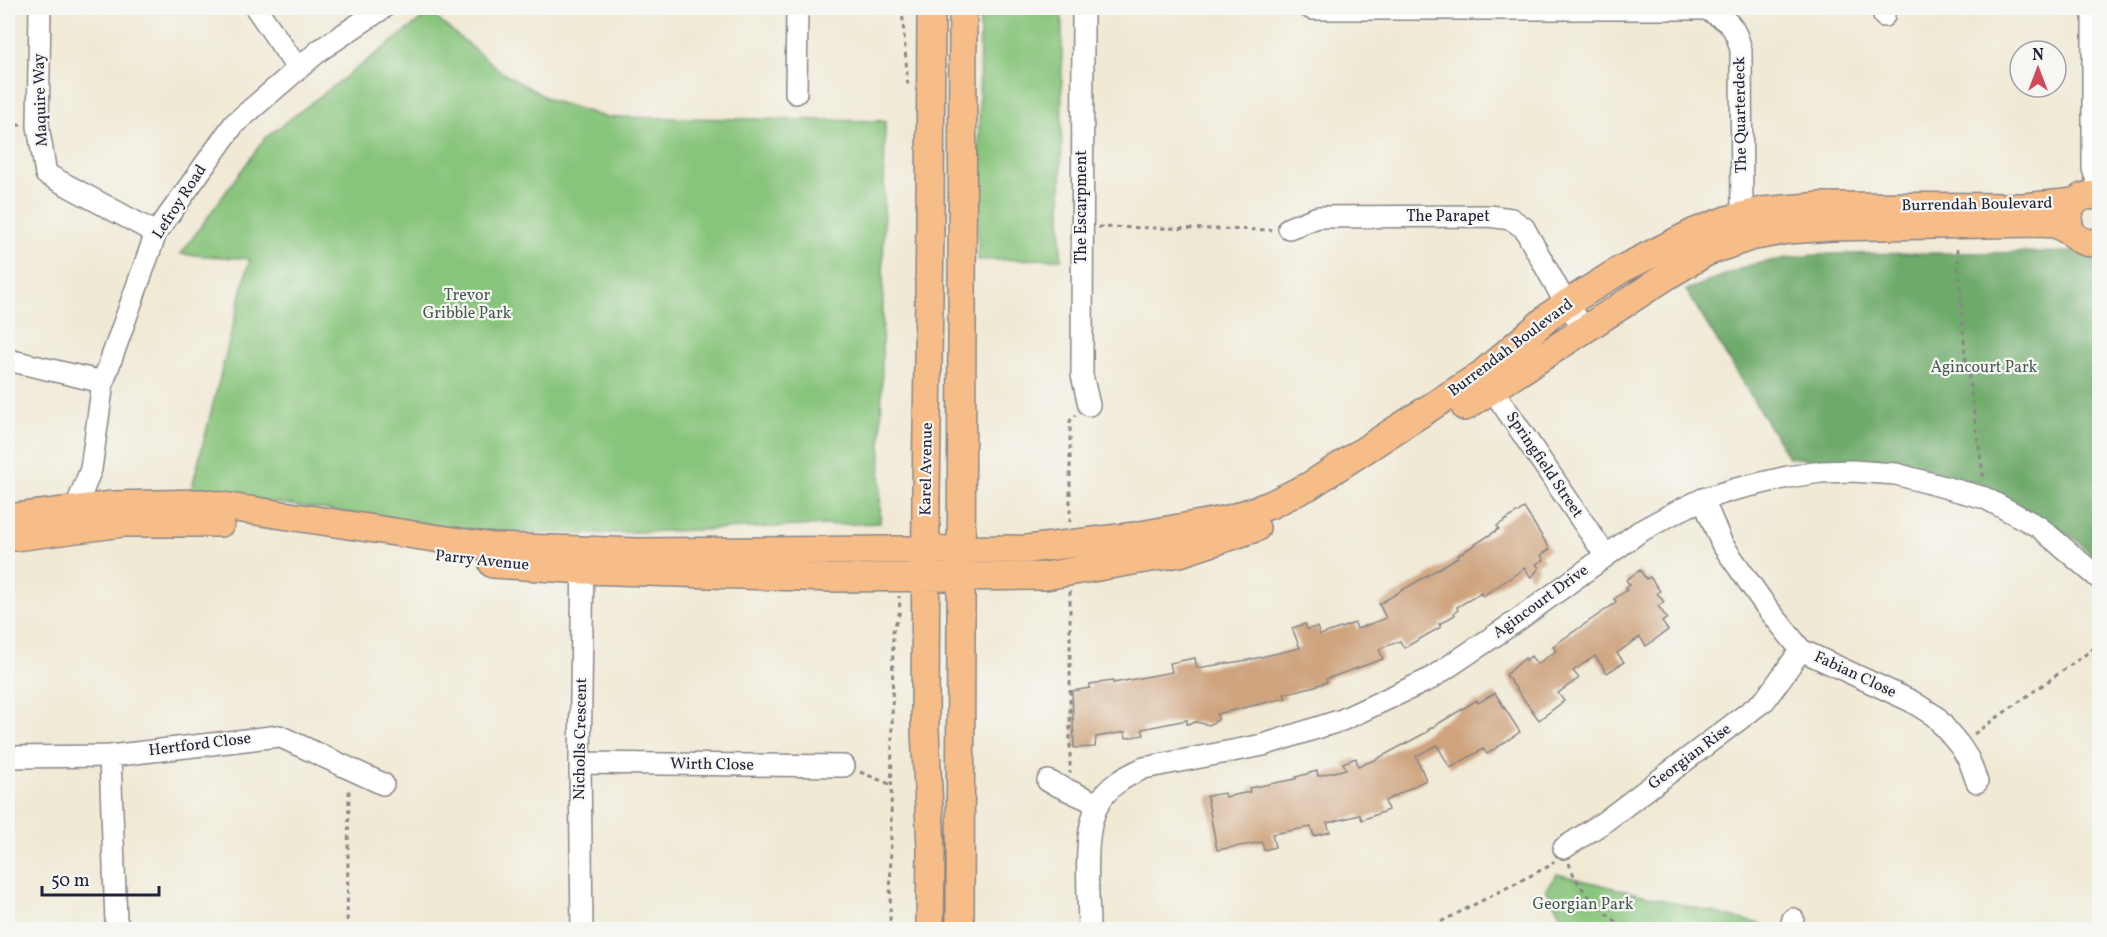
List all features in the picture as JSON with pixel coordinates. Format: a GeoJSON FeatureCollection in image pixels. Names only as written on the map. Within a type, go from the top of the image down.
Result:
{"type":"FeatureCollection","features":[{"type":"Feature","properties":{"kind":"main road","name":"Karel Avenue"},"geometry":{"type":"LineString","coordinates":[[930,930],[931,848],[925,730],[931,8]]}},
{"type":"Feature","properties":{"kind":"main road","name":"Karel Avenue"},"geometry":{"type":"LineString","coordinates":[[960,930],[963,8]]}},
{"type":"Feature","properties":{"kind":"main road","name":"Burrendah Boulevard"},"geometry":{"type":"LineString","coordinates":[[961,550],[1028,549],[1070,545],[1229,519],[1270,506],[1584,329],[1746,226],[1783,208],[1821,206],[2023,207],[2089,191]]}},
{"type":"Feature","properties":{"kind":"main road"},"geometry":{"type":"LineString","coordinates":[[2072,233],[2068,219],[2069,211],[2089,191]]}},
{"type":"Feature","properties":{"kind":"main road","name":"Burrendah Boulevard"},"geometry":{"type":"LineString","coordinates":[[961,577],[1045,576],[1180,554],[1250,531],[1296,511],[1354,478],[1487,382],[1553,313],[1622,269],[1695,232],[1746,226],[1788,230],[2036,223],[2056,224],[2084,242],[2100,242]]}},
{"type":"Feature","properties":{"kind":"main road","name":"Parry Avenue"},"geometry":{"type":"LineString","coordinates":[[8,518],[76,519],[105,516],[154,521],[215,522],[460,561],[505,566],[583,560],[832,578],[926,564],[961,550]]}},
{"type":"Feature","properties":{"kind":"main road","name":"Parry Avenue"},"geometry":{"type":"LineString","coordinates":[[8,538],[76,519]]}},
{"type":"Feature","properties":{"kind":"main road","name":"Parry Avenue"},"geometry":{"type":"LineString","coordinates":[[926,564],[961,577]]}},
{"type":"Feature","properties":{"kind":"street","name":"Maquire Way"},"geometry":{"type":"LineString","coordinates":[[40,8],[38,126],[46,174],[156,233]]}},
{"type":"Feature","properties":{"kind":"street"},"geometry":{"type":"LineString","coordinates":[[256,8],[298,69]]}},
{"type":"Feature","properties":{"kind":"street","name":"Lefroy Road"},"geometry":{"type":"LineString","coordinates":[[76,519],[91,469],[103,382],[156,233],[234,124],[320,50],[383,8]]}},
{"type":"Feature","properties":{"kind":"street"},"geometry":{"type":"LineString","coordinates":[[796,93],[797,8]]}},
{"type":"Feature","properties":{"kind":"street","name":"The Escarpment"},"geometry":{"type":"LineString","coordinates":[[1083,8],[1082,375],[1089,405]]}},
{"type":"Feature","properties":{"kind":"street","name":"The Quarterdeck"},"geometry":{"type":"LineString","coordinates":[[1310,8],[1706,9],[1728,20],[1737,35],[1741,50],[1746,226]]}},
{"type":"Feature","properties":{"kind":"street"},"geometry":{"type":"LineString","coordinates":[[2089,191],[2093,8]]}},
{"type":"Feature","properties":{"kind":"street","name":"The Parapet"},"geometry":{"type":"LineString","coordinates":[[1289,228],[1318,217],[1489,216],[1511,219],[1524,228],[1566,304],[1584,329]]}},
{"type":"Feature","properties":{"kind":"street"},"geometry":{"type":"LineString","coordinates":[[8,360],[103,382]]}},
{"type":"Feature","properties":{"kind":"street","name":"Springfield Street"},"geometry":{"type":"LineString","coordinates":[[1487,382],[1606,556]]}},
{"type":"Feature","properties":{"kind":"street","name":"Lefroy Road"},"geometry":{"type":"LineString","coordinates":[[91,469],[105,516]]}},
{"type":"Feature","properties":{"kind":"street","name":"Agincourt Drive"},"geometry":{"type":"LineString","coordinates":[[1089,930],[1089,846],[1092,819],[1098,804],[1111,788],[1128,774],[1144,768],[1274,742],[1342,720],[1430,679],[1518,620],[1639,532],[1703,499],[1746,486],[1821,472],[1852,471],[1896,474],[1985,498],[2040,527],[2100,579]]}},
{"type":"Feature","properties":{"kind":"street","name":"Fabian Close"},"geometry":{"type":"LineString","coordinates":[[1703,499],[1722,544],[1765,605],[1801,650],[1911,701],[1935,716],[1969,760],[1977,782]]}},
{"type":"Feature","properties":{"kind":"street","name":"Nicholls Crescent"},"geometry":{"type":"LineString","coordinates":[[582,930],[580,763],[583,560]]}},
{"type":"Feature","properties":{"kind":"street","name":"Georgian Rise"},"geometry":{"type":"LineString","coordinates":[[1564,848],[1604,822],[1765,700],[1801,650]]}},
{"type":"Feature","properties":{"kind":"street","name":"Hertford Close"},"geometry":{"type":"LineString","coordinates":[[8,757],[110,756],[279,736],[383,784]]}},
{"type":"Feature","properties":{"kind":"street"},"geometry":{"type":"LineString","coordinates":[[110,756],[116,922],[122,930]]}},
{"type":"Feature","properties":{"kind":"street","name":"Wirth Close"},"geometry":{"type":"LineString","coordinates":[[580,763],[844,766]]}},
{"type":"Feature","properties":{"kind":"street"},"geometry":{"type":"LineString","coordinates":[[1048,781],[1098,804]]}},
{"type":"Feature","properties":{"kind":"path"},"geometry":{"type":"LineString","coordinates":[[1082,227],[1270,230],[1289,228]]}},
{"type":"Feature","properties":{"kind":"path"},"geometry":{"type":"LineString","coordinates":[[1957,249],[1965,353],[1984,476]]}},
{"type":"Feature","properties":{"kind":"path"},"geometry":{"type":"LineString","coordinates":[[1070,528],[1070,421],[1089,405]]}},
{"type":"Feature","properties":{"kind":"path"},"geometry":{"type":"LineString","coordinates":[[1070,583],[1070,790]]}},
{"type":"Feature","properties":{"kind":"path"},"geometry":{"type":"LineString","coordinates":[[890,930],[893,631],[900,611],[899,593],[901,589]]}},
{"type":"Feature","properties":{"kind":"path"},"geometry":{"type":"LineString","coordinates":[[1960,746],[2100,644]]}},
{"type":"Feature","properties":{"kind":"path"},"geometry":{"type":"LineString","coordinates":[[844,766],[892,785]]}},
{"type":"Feature","properties":{"kind":"path"},"geometry":{"type":"LineString","coordinates":[[346,930],[349,768]]}},
{"type":"Feature","properties":{"kind":"path"},"geometry":{"type":"LineString","coordinates":[[1425,930],[1551,865],[1564,848]]}},
{"type":"Feature","properties":{"kind":"path"},"geometry":{"type":"LineString","coordinates":[[1564,848],[1573,876],[1584,891],[1625,930]]}},
{"type":"Feature","properties":{"kind":"green space"},"geometry":{"type":"Polygon","coordinates":[[[980,8],[1062,8],[1061,259],[978,260],[980,8]]]}},
{"type":"Feature","properties":{"kind":"green space","name":"Trevor Gribble Park"},"geometry":{"type":"Polygon","coordinates":[[[430,13],[503,73],[550,100],[605,117],[885,121],[880,523],[587,534],[485,532],[191,491],[250,259],[181,254],[265,138],[430,13]]]}},
{"type":"Feature","properties":{"kind":"green space","name":"Agincourt Park"},"geometry":{"type":"Polygon","coordinates":[[[2099,252],[2099,563],[2077,540],[1978,483],[1893,468],[1788,457],[1686,290],[1750,265],[1825,254],[2099,252]]]}},
{"type":"Feature","properties":{"kind":"green space","name":"Georgian Park"},"geometry":{"type":"Polygon","coordinates":[[[1557,874],[1765,925],[1765,929],[1569,929],[1546,889],[1557,874]]]}},
{"type":"Feature","properties":{"kind":"building"},"geometry":{"type":"Polygon","coordinates":[[[1524,508],[1550,549],[1541,555],[1544,560],[1536,564],[1539,568],[1531,578],[1525,568],[1483,596],[1481,593],[1457,607],[1455,615],[1439,624],[1441,627],[1404,648],[1400,641],[1379,649],[1383,659],[1326,679],[1327,682],[1284,694],[1286,698],[1217,714],[1218,720],[1209,725],[1196,722],[1187,724],[1187,720],[1142,729],[1144,735],[1126,738],[1125,732],[1096,737],[1095,747],[1074,748],[1072,691],[1090,688],[1090,684],[1113,681],[1113,683],[1172,672],[1170,663],[1195,658],[1197,668],[1248,660],[1300,648],[1292,628],[1305,624],[1307,629],[1317,627],[1320,635],[1355,623],[1357,629],[1386,618],[1379,604],[1458,557],[1499,529],[1497,526],[1524,508]]]}},
{"type":"Feature","properties":{"kind":"building"},"geometry":{"type":"Polygon","coordinates":[[[1640,570],[1646,579],[1650,577],[1660,591],[1657,593],[1664,602],[1658,606],[1667,618],[1662,622],[1668,630],[1646,646],[1640,637],[1617,653],[1624,662],[1607,673],[1595,656],[1573,671],[1579,678],[1558,693],[1564,701],[1539,720],[1506,675],[1525,658],[1526,660],[1531,656],[1537,664],[1556,651],[1553,646],[1614,604],[1616,601],[1614,599],[1630,585],[1626,580],[1640,570]]]}},
{"type":"Feature","properties":{"kind":"building"},"geometry":{"type":"Polygon","coordinates":[[[1495,693],[1520,732],[1487,754],[1483,749],[1450,768],[1437,745],[1416,756],[1426,780],[1385,801],[1388,810],[1362,820],[1360,815],[1327,823],[1330,832],[1314,836],[1311,827],[1272,834],[1275,847],[1264,850],[1262,842],[1217,850],[1207,796],[1224,793],[1225,797],[1250,792],[1249,788],[1296,779],[1296,777],[1317,771],[1318,776],[1346,769],[1343,763],[1356,758],[1358,766],[1375,760],[1429,731],[1477,700],[1478,703],[1495,693]]]}}]}
